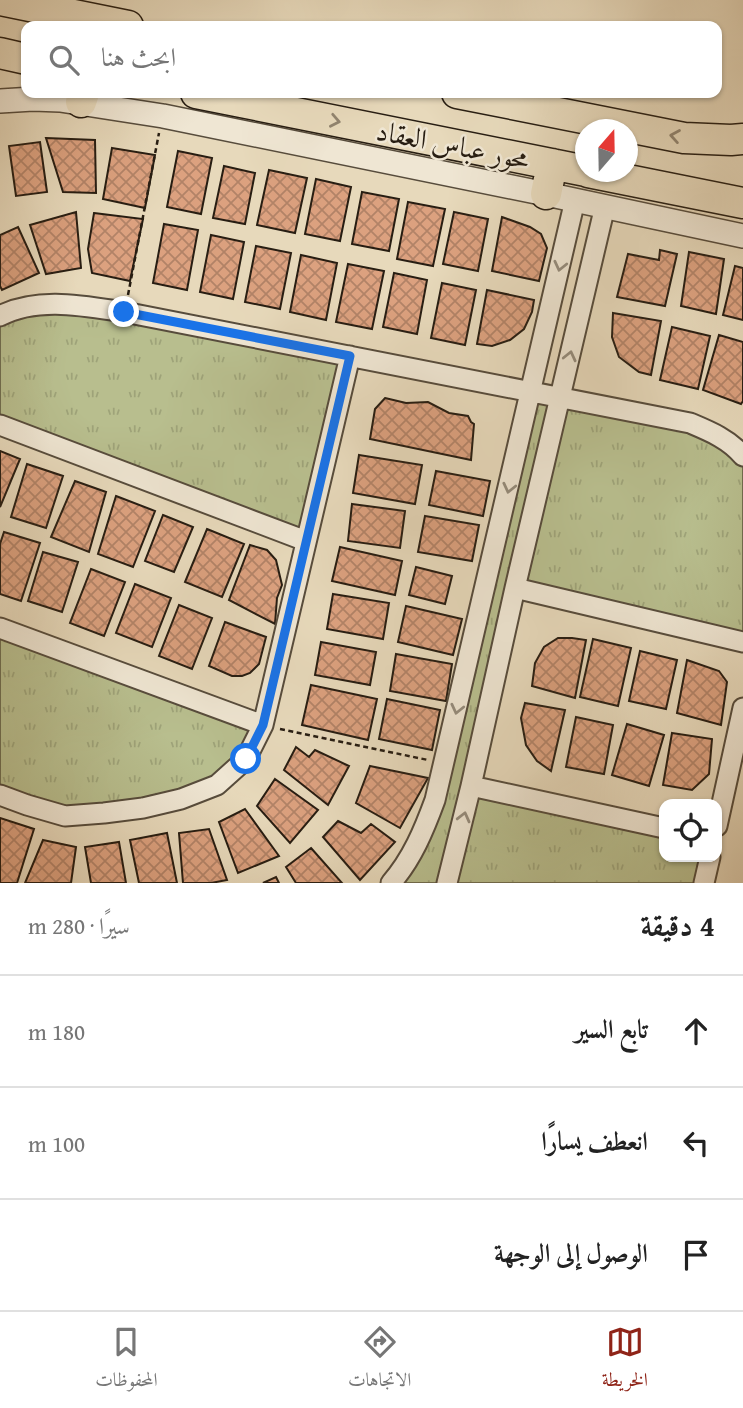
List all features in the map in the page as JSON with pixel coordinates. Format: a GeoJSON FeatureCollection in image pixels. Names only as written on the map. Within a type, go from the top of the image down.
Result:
{"type":"FeatureCollection","features":[{"type":"Feature","properties":{"kind":"main road"},"geometry":{"type":"LineString","coordinates":[[0,0],[103,21]]}},
{"type":"Feature","properties":{"kind":"main road"},"geometry":{"type":"LineString","coordinates":[[0,53],[21,58]]}},
{"type":"Feature","properties":{"kind":"main road","name":"محور عباس العقاد"},"geometry":{"type":"LineString","coordinates":[[221,98],[575,169]]}},
{"type":"Feature","properties":{"kind":"main road","name":"محور عباس العقاد"},"geometry":{"type":"LineString","coordinates":[[482,98],[684,138],[743,139]]}},
{"type":"Feature","properties":{"kind":"main road"},"geometry":{"type":"LineString","coordinates":[[546,194],[552,164]]}},
{"type":"Feature","properties":{"kind":"main road","name":"محور عباس العقاد"},"geometry":{"type":"LineString","coordinates":[[638,181],[743,203]]}},
{"type":"Feature","properties":{"kind":"street"},"geometry":{"type":"LineString","coordinates":[[0,101],[82,98],[743,236]]}},
{"type":"Feature","properties":{"kind":"street"},"geometry":{"type":"LineString","coordinates":[[391,883],[412,853],[435,800],[575,200]]}},
{"type":"Feature","properties":{"kind":"street"},"geometry":{"type":"LineString","coordinates":[[447,883],[605,206]]}},
{"type":"Feature","properties":{"kind":"street"},"geometry":{"type":"LineString","coordinates":[[0,316],[29,306],[56,305],[124,312],[690,423],[716,434],[743,456]]}},
{"type":"Feature","properties":{"kind":"street"},"geometry":{"type":"LineString","coordinates":[[0,795],[65,816],[143,808],[181,799],[217,785],[246,759],[263,725],[350,356]]}},
{"type":"Feature","properties":{"kind":"street"},"geometry":{"type":"LineString","coordinates":[[0,425],[306,541]]}},
{"type":"Feature","properties":{"kind":"street"},"geometry":{"type":"LineString","coordinates":[[515,588],[743,642]]}},
{"type":"Feature","properties":{"kind":"street"},"geometry":{"type":"LineString","coordinates":[[0,628],[263,725]]}},
{"type":"Feature","properties":{"kind":"street"},"geometry":{"type":"LineString","coordinates":[[722,803],[743,708]]}},
{"type":"Feature","properties":{"kind":"street"},"geometry":{"type":"LineString","coordinates":[[471,786],[659,827]]}},
{"type":"Feature","properties":{"kind":"street"},"geometry":{"type":"LineString","coordinates":[[704,883],[709,862]]}},
{"type":"Feature","properties":{"kind":"path"},"geometry":{"type":"LineString","coordinates":[[124,312],[163,116]]}},
{"type":"Feature","properties":{"kind":"path"},"geometry":{"type":"LineString","coordinates":[[263,725],[444,763]]}},
{"type":"Feature","properties":{"kind":"green space"},"geometry":{"type":"Polygon","coordinates":[[[29,306],[350,356],[306,541],[0,425],[0,316],[29,306]]]}},
{"type":"Feature","properties":{"kind":"green space"},"geometry":{"type":"Polygon","coordinates":[[[531,391],[690,423],[743,456],[743,642],[517,588],[471,786],[659,827],[659,862],[709,862],[704,883],[391,883],[412,853],[531,391]]]}},
{"type":"Feature","properties":{"kind":"green space"},"geometry":{"type":"Polygon","coordinates":[[[0,628],[263,725],[217,785],[104,813],[0,795],[0,628]]]}},
{"type":"Feature","properties":{"kind":"building"},"geometry":{"type":"Polygon","coordinates":[[[46,138],[95,140],[96,193],[63,192],[46,138]]]}},
{"type":"Feature","properties":{"kind":"building"},"geometry":{"type":"Polygon","coordinates":[[[40,142],[47,192],[16,196],[9,146],[40,142]]]}},
{"type":"Feature","properties":{"kind":"building"},"geometry":{"type":"Polygon","coordinates":[[[112,148],[155,155],[145,208],[103,199],[112,148]]]}},
{"type":"Feature","properties":{"kind":"building"},"geometry":{"type":"Polygon","coordinates":[[[178,151],[212,158],[201,214],[167,207],[178,151]]]}},
{"type":"Feature","properties":{"kind":"building"},"geometry":{"type":"Polygon","coordinates":[[[224,166],[255,173],[245,224],[213,218],[224,166]]]}},
{"type":"Feature","properties":{"kind":"building"},"geometry":{"type":"Polygon","coordinates":[[[269,170],[307,178],[295,233],[257,225],[269,170]]]}},
{"type":"Feature","properties":{"kind":"building"},"geometry":{"type":"Polygon","coordinates":[[[316,179],[351,187],[340,241],[305,234],[316,179]]]}},
{"type":"Feature","properties":{"kind":"building"},"geometry":{"type":"Polygon","coordinates":[[[362,192],[399,199],[389,251],[352,244],[362,192]]]}},
{"type":"Feature","properties":{"kind":"building"},"geometry":{"type":"Polygon","coordinates":[[[408,202],[445,209],[433,266],[397,259],[408,202]]]}},
{"type":"Feature","properties":{"kind":"building"},"geometry":{"type":"Polygon","coordinates":[[[76,212],[81,268],[46,274],[30,225],[76,212]]]}},
{"type":"Feature","properties":{"kind":"building"},"geometry":{"type":"Polygon","coordinates":[[[454,212],[488,219],[478,271],[443,264],[454,212]]]}},
{"type":"Feature","properties":{"kind":"building"},"geometry":{"type":"Polygon","coordinates":[[[94,213],[143,219],[130,281],[92,273],[88,249],[94,213]]]}},
{"type":"Feature","properties":{"kind":"building"},"geometry":{"type":"Polygon","coordinates":[[[502,217],[541,234],[547,248],[539,281],[492,271],[502,217]]]}},
{"type":"Feature","properties":{"kind":"building"},"geometry":{"type":"Polygon","coordinates":[[[164,224],[198,230],[187,290],[153,283],[164,224]]]}},
{"type":"Feature","properties":{"kind":"building"},"geometry":{"type":"Polygon","coordinates":[[[18,227],[39,273],[2,290],[0,235],[18,227]]]}},
{"type":"Feature","properties":{"kind":"building"},"geometry":{"type":"Polygon","coordinates":[[[211,235],[244,242],[233,299],[200,292],[211,235]]]}},
{"type":"Feature","properties":{"kind":"building"},"geometry":{"type":"Polygon","coordinates":[[[256,246],[291,253],[280,309],[245,302],[256,246]]]}},
{"type":"Feature","properties":{"kind":"building"},"geometry":{"type":"Polygon","coordinates":[[[660,250],[677,254],[665,306],[617,297],[628,254],[659,260],[660,250]]]}},
{"type":"Feature","properties":{"kind":"building"},"geometry":{"type":"Polygon","coordinates":[[[689,252],[724,259],[716,314],[681,306],[689,252]]]}},
{"type":"Feature","properties":{"kind":"building"},"geometry":{"type":"Polygon","coordinates":[[[301,255],[337,263],[326,320],[290,312],[301,255]]]}},
{"type":"Feature","properties":{"kind":"building"},"geometry":{"type":"Polygon","coordinates":[[[348,264],[384,271],[372,329],[336,322],[348,264]]]}},
{"type":"Feature","properties":{"kind":"building"},"geometry":{"type":"Polygon","coordinates":[[[735,266],[743,268],[743,320],[723,315],[735,266]]]}},
{"type":"Feature","properties":{"kind":"building"},"geometry":{"type":"Polygon","coordinates":[[[394,273],[427,280],[417,334],[383,327],[394,273]]]}},
{"type":"Feature","properties":{"kind":"building"},"geometry":{"type":"Polygon","coordinates":[[[442,283],[476,290],[465,345],[431,338],[442,283]]]}},
{"type":"Feature","properties":{"kind":"building"},"geometry":{"type":"Polygon","coordinates":[[[487,290],[534,300],[524,329],[510,340],[492,346],[477,344],[487,290]]]}},
{"type":"Feature","properties":{"kind":"building"},"geometry":{"type":"Polygon","coordinates":[[[613,313],[661,321],[651,375],[639,372],[619,357],[612,337],[613,313]]]}},
{"type":"Feature","properties":{"kind":"building"},"geometry":{"type":"Polygon","coordinates":[[[672,327],[710,336],[698,389],[660,380],[672,327]]]}},
{"type":"Feature","properties":{"kind":"building"},"geometry":{"type":"Polygon","coordinates":[[[719,335],[743,342],[741,404],[703,390],[719,335]]]}},
{"type":"Feature","properties":{"kind":"building"},"geometry":{"type":"Polygon","coordinates":[[[385,398],[406,403],[428,402],[449,413],[468,416],[474,424],[471,460],[370,439],[375,409],[385,398]]]}},
{"type":"Feature","properties":{"kind":"building"},"geometry":{"type":"Polygon","coordinates":[[[0,451],[20,459],[0,507],[0,451]]]}},
{"type":"Feature","properties":{"kind":"building"},"geometry":{"type":"Polygon","coordinates":[[[359,455],[422,465],[415,504],[353,493],[359,455]]]}},
{"type":"Feature","properties":{"kind":"building"},"geometry":{"type":"Polygon","coordinates":[[[27,464],[63,476],[46,528],[11,517],[27,464]]]}},
{"type":"Feature","properties":{"kind":"building"},"geometry":{"type":"Polygon","coordinates":[[[436,471],[490,481],[483,516],[429,505],[436,471]]]}},
{"type":"Feature","properties":{"kind":"building"},"geometry":{"type":"Polygon","coordinates":[[[75,481],[106,492],[89,552],[51,537],[75,481]]]}},
{"type":"Feature","properties":{"kind":"building"},"geometry":{"type":"Polygon","coordinates":[[[116,496],[155,511],[133,567],[98,554],[116,496]]]}},
{"type":"Feature","properties":{"kind":"building"},"geometry":{"type":"Polygon","coordinates":[[[352,504],[405,511],[400,548],[348,541],[352,504]]]}},
{"type":"Feature","properties":{"kind":"building"},"geometry":{"type":"Polygon","coordinates":[[[163,515],[193,527],[174,572],[145,561],[163,515]]]}},
{"type":"Feature","properties":{"kind":"building"},"geometry":{"type":"Polygon","coordinates":[[[425,516],[479,525],[472,561],[418,552],[425,516]]]}},
{"type":"Feature","properties":{"kind":"building"},"geometry":{"type":"Polygon","coordinates":[[[207,529],[244,544],[222,597],[185,582],[207,529]]]}},
{"type":"Feature","properties":{"kind":"building"},"geometry":{"type":"Polygon","coordinates":[[[4,532],[40,543],[21,601],[0,594],[0,544],[4,532]]]}},
{"type":"Feature","properties":{"kind":"building"},"geometry":{"type":"Polygon","coordinates":[[[250,545],[267,550],[276,560],[282,585],[277,598],[275,624],[229,600],[250,545]]]}},
{"type":"Feature","properties":{"kind":"building"},"geometry":{"type":"Polygon","coordinates":[[[340,547],[402,561],[395,595],[332,581],[340,547]]]}},
{"type":"Feature","properties":{"kind":"building"},"geometry":{"type":"Polygon","coordinates":[[[43,552],[78,562],[62,612],[28,601],[43,552]]]}},
{"type":"Feature","properties":{"kind":"building"},"geometry":{"type":"Polygon","coordinates":[[[416,567],[452,576],[445,604],[409,595],[416,567]]]}},
{"type":"Feature","properties":{"kind":"building"},"geometry":{"type":"Polygon","coordinates":[[[91,569],[125,582],[104,636],[70,623],[91,569]]]}},
{"type":"Feature","properties":{"kind":"building"},"geometry":{"type":"Polygon","coordinates":[[[135,584],[171,598],[152,647],[116,633],[135,584]]]}},
{"type":"Feature","properties":{"kind":"building"},"geometry":{"type":"Polygon","coordinates":[[[333,594],[389,603],[383,639],[327,629],[333,594]]]}},
{"type":"Feature","properties":{"kind":"building"},"geometry":{"type":"Polygon","coordinates":[[[179,605],[212,618],[192,669],[159,656],[179,605]]]}},
{"type":"Feature","properties":{"kind":"building"},"geometry":{"type":"Polygon","coordinates":[[[406,606],[462,619],[453,655],[398,642],[406,606]]]}},
{"type":"Feature","properties":{"kind":"building"},"geometry":{"type":"Polygon","coordinates":[[[225,622],[266,637],[259,664],[250,673],[232,676],[209,666],[225,622]]]}},
{"type":"Feature","properties":{"kind":"building"},"geometry":{"type":"Polygon","coordinates":[[[558,638],[586,640],[575,698],[532,686],[535,663],[544,647],[558,638]]]}},
{"type":"Feature","properties":{"kind":"building"},"geometry":{"type":"Polygon","coordinates":[[[593,639],[631,648],[618,706],[580,697],[593,639]]]}},
{"type":"Feature","properties":{"kind":"building"},"geometry":{"type":"Polygon","coordinates":[[[321,642],[376,652],[370,685],[315,675],[321,642]]]}},
{"type":"Feature","properties":{"kind":"building"},"geometry":{"type":"Polygon","coordinates":[[[640,651],[677,660],[666,709],[629,701],[640,651]]]}},
{"type":"Feature","properties":{"kind":"building"},"geometry":{"type":"Polygon","coordinates":[[[396,654],[452,664],[446,701],[390,691],[396,654]]]}},
{"type":"Feature","properties":{"kind":"building"},"geometry":{"type":"Polygon","coordinates":[[[687,660],[719,671],[727,682],[721,725],[677,713],[687,660]]]}},
{"type":"Feature","properties":{"kind":"building"},"geometry":{"type":"Polygon","coordinates":[[[311,685],[377,699],[368,740],[302,725],[311,685]]]}},
{"type":"Feature","properties":{"kind":"building"},"geometry":{"type":"Polygon","coordinates":[[[387,699],[440,710],[432,750],[379,739],[387,699]]]}},
{"type":"Feature","properties":{"kind":"building"},"geometry":{"type":"Polygon","coordinates":[[[525,703],[565,710],[551,771],[537,761],[526,745],[521,718],[525,703]]]}},
{"type":"Feature","properties":{"kind":"building"},"geometry":{"type":"Polygon","coordinates":[[[576,717],[613,725],[604,774],[566,767],[576,717]]]}},
{"type":"Feature","properties":{"kind":"building"},"geometry":{"type":"Polygon","coordinates":[[[627,724],[664,735],[649,786],[612,775],[627,724]]]}},
{"type":"Feature","properties":{"kind":"building"},"geometry":{"type":"Polygon","coordinates":[[[672,733],[712,739],[709,774],[692,790],[663,785],[672,733]]]}},
{"type":"Feature","properties":{"kind":"building"},"geometry":{"type":"Polygon","coordinates":[[[296,747],[309,757],[315,750],[349,766],[328,805],[284,770],[296,747]]]}},
{"type":"Feature","properties":{"kind":"building"},"geometry":{"type":"Polygon","coordinates":[[[370,766],[428,778],[400,828],[356,803],[370,766]]]}},
{"type":"Feature","properties":{"kind":"building"},"geometry":{"type":"Polygon","coordinates":[[[275,779],[318,810],[290,843],[257,806],[275,779]]]}},
{"type":"Feature","properties":{"kind":"building"},"geometry":{"type":"Polygon","coordinates":[[[245,809],[279,856],[238,873],[219,822],[245,809]]]}},
{"type":"Feature","properties":{"kind":"building"},"geometry":{"type":"Polygon","coordinates":[[[0,818],[34,829],[17,883],[0,883],[0,818]]]}},
{"type":"Feature","properties":{"kind":"building"},"geometry":{"type":"Polygon","coordinates":[[[338,821],[361,833],[371,824],[395,842],[360,880],[323,837],[338,821]]]}},
{"type":"Feature","properties":{"kind":"building"},"geometry":{"type":"Polygon","coordinates":[[[209,829],[227,880],[183,883],[179,833],[209,829]]]}},
{"type":"Feature","properties":{"kind":"building"},"geometry":{"type":"Polygon","coordinates":[[[167,833],[177,883],[139,883],[130,840],[167,833]]]}},
{"type":"Feature","properties":{"kind":"building"},"geometry":{"type":"Polygon","coordinates":[[[43,840],[76,847],[71,883],[25,883],[43,840]]]}},
{"type":"Feature","properties":{"kind":"building"},"geometry":{"type":"Polygon","coordinates":[[[119,842],[126,883],[91,883],[85,847],[119,842]]]}},
{"type":"Feature","properties":{"kind":"building"},"geometry":{"type":"Polygon","coordinates":[[[311,848],[342,883],[296,883],[286,867],[311,848]]]}},
{"type":"Feature","properties":{"kind":"building"},"geometry":{"type":"Polygon","coordinates":[[[276,877],[279,883],[263,883],[276,877]]]}},
{"type":"Feature","properties":{"kind":"route"},"geometry":{"type":"LineString","coordinates":[[124,312],[350,356],[263,725],[246,759]]}}]}
